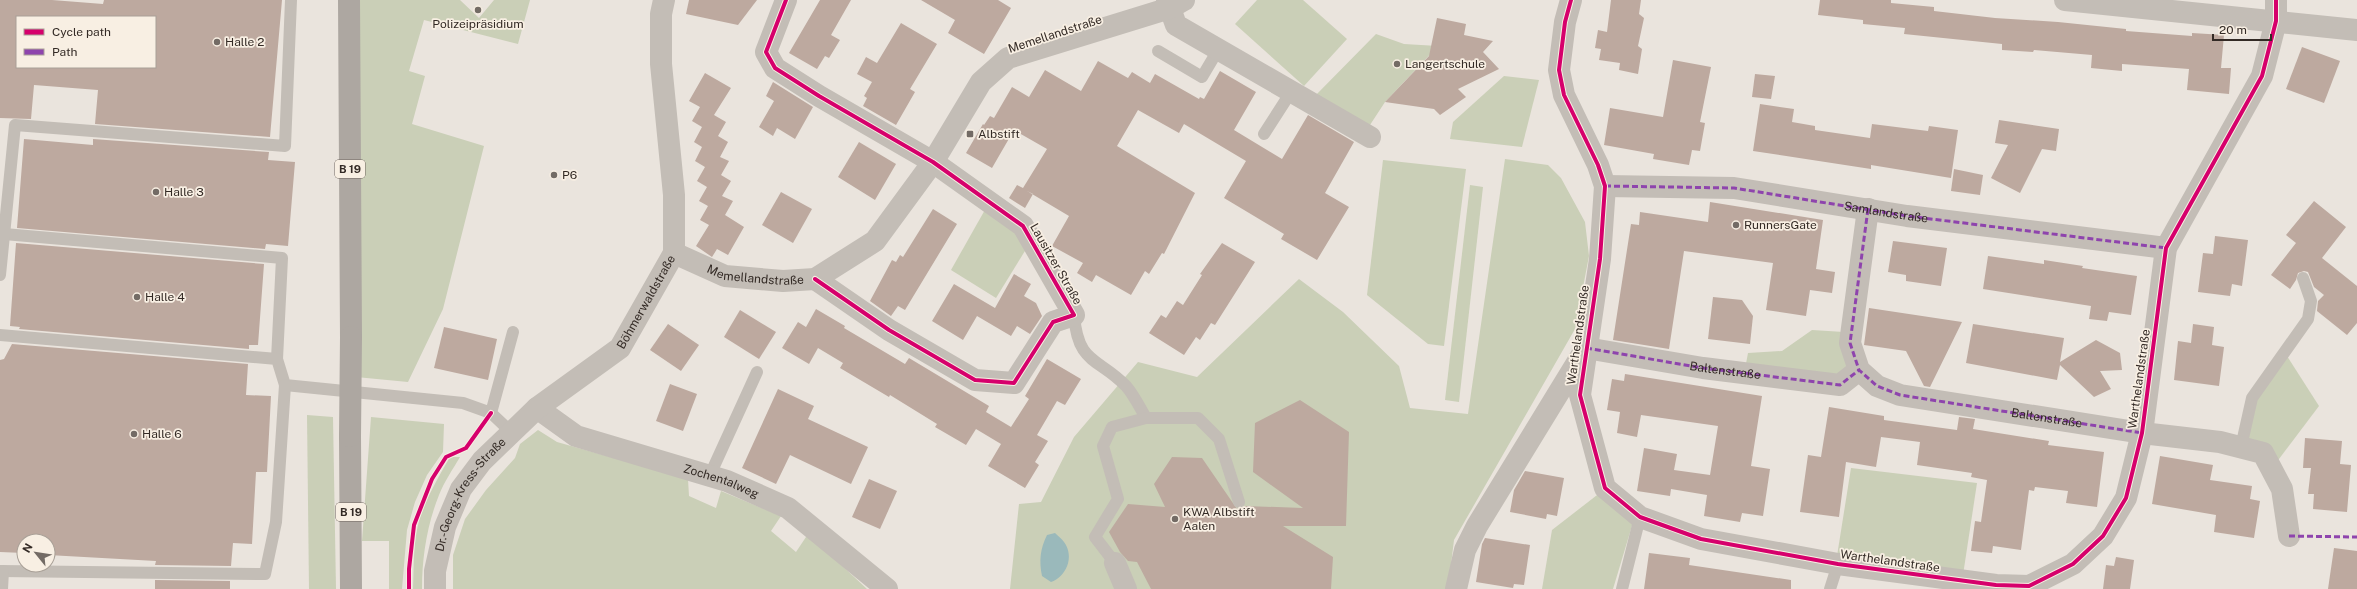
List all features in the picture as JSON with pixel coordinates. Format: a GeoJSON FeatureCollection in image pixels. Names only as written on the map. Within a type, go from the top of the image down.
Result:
{"type":"FeatureCollection","features":[{"type":"Feature","properties":{"kind":"highway","name":"B 19"},"geometry":{"type":"LineString","coordinates":[[349,0],[351,589]]}},
{"type":"Feature","properties":{"kind":"street","name":"Böhmerwaldstraße"},"geometry":{"type":"LineString","coordinates":[[511,432],[537,408],[620,348],[674,254],[674,195],[661,64],[661,14],[664,0]]}},
{"type":"Feature","properties":{"kind":"street"},"geometry":{"type":"LineString","coordinates":[[786,0],[766,52],[775,68],[819,96],[933,162]]}},
{"type":"Feature","properties":{"kind":"street","name":"Warthelandstraße"},"geometry":{"type":"LineString","coordinates":[[1571,0],[1565,22],[1559,70],[1564,95],[1598,165],[1605,186],[1600,259],[1580,395],[1605,488],[1640,517],[1701,539],[1838,564],[1996,585],[2029,586],[2073,564],[2103,536],[2126,498],[2142,433],[2166,248],[2262,76],[2276,10]]}},
{"type":"Feature","properties":{"kind":"street"},"geometry":{"type":"LineString","coordinates":[[2065,0],[2276,10],[2357,30]]}},
{"type":"Feature","properties":{"kind":"street","name":"Memellandstraße"},"geometry":{"type":"LineString","coordinates":[[674,254],[725,276],[783,281],[815,279],[875,241],[933,162],[981,82],[1008,58],[1174,3],[1176,25],[1370,138]]}},
{"type":"Feature","properties":{"kind":"street","name":"Lausitzer Straße"},"geometry":{"type":"LineString","coordinates":[[815,279],[889,330],[975,380],[1014,383],[1053,322],[1074,315],[1023,226],[933,162]]}},
{"type":"Feature","properties":{"kind":"street","name":"Samlandstraße"},"geometry":{"type":"LineString","coordinates":[[1605,186],[1734,188],[1907,216],[2166,248]]}},
{"type":"Feature","properties":{"kind":"street","name":"Baltenstraße"},"geometry":{"type":"LineString","coordinates":[[1868,209],[1850,343],[1859,370],[1877,386],[1900,395],[2142,433],[2220,442],[2263,453],[2282,489],[2289,536]]}},
{"type":"Feature","properties":{"kind":"street"},"geometry":{"type":"LineString","coordinates":[[1456,589],[1465,550],[1477,526],[1586,348]]}},
{"type":"Feature","properties":{"kind":"street","name":"Baltenstraße"},"geometry":{"type":"LineString","coordinates":[[1586,348],[1703,368],[1840,385],[1859,370]]}},
{"type":"Feature","properties":{"kind":"street","name":"Zochentalweg"},"geometry":{"type":"LineString","coordinates":[[537,408],[576,436],[727,481],[788,508],[886,589]]}},
{"type":"Feature","properties":{"kind":"street","name":"Dr.-Georg-Kress-Straße"},"geometry":{"type":"LineString","coordinates":[[435,589],[435,570],[445,527],[462,490],[482,461],[511,432]]}},
{"type":"Feature","properties":{"kind":"street"},"geometry":{"type":"LineString","coordinates":[[1115,563],[1126,589]]}},
{"type":"Feature","properties":{"kind":"lane"},"geometry":{"type":"LineString","coordinates":[[0,275],[15,125],[285,146],[291,0]]}},
{"type":"Feature","properties":{"kind":"lane"},"geometry":{"type":"LineString","coordinates":[[1158,51],[1202,77],[1218,50]]}},
{"type":"Feature","properties":{"kind":"lane"},"geometry":{"type":"LineString","coordinates":[[1264,134],[1291,92]]}},
{"type":"Feature","properties":{"kind":"lane"},"geometry":{"type":"LineString","coordinates":[[2,589],[2,571],[265,574],[276,522],[285,385],[277,359],[282,258],[4,234]]}},
{"type":"Feature","properties":{"kind":"lane"},"geometry":{"type":"LineString","coordinates":[[2241,447],[2252,398],[2308,319],[2311,301],[2303,278]]}},
{"type":"Feature","properties":{"kind":"lane"},"geometry":{"type":"LineString","coordinates":[[1074,315],[1076,335],[1088,358],[1127,387],[1146,418]]}},
{"type":"Feature","properties":{"kind":"lane"},"geometry":{"type":"LineString","coordinates":[[491,413],[514,332]]}},
{"type":"Feature","properties":{"kind":"lane"},"geometry":{"type":"LineString","coordinates":[[0,335],[277,359]]}},
{"type":"Feature","properties":{"kind":"lane"},"geometry":{"type":"LineString","coordinates":[[710,476],[757,372]]}},
{"type":"Feature","properties":{"kind":"lane","name":"Dr.-Georg-Kress-Straße"},"geometry":{"type":"LineString","coordinates":[[285,385],[463,403],[491,413],[511,432]]}},
{"type":"Feature","properties":{"kind":"lane"},"geometry":{"type":"LineString","coordinates":[[1115,563],[1095,537],[1118,499],[1103,446],[1112,427],[1146,418],[1198,418],[1219,439],[1239,502]]}},
{"type":"Feature","properties":{"kind":"lane"},"geometry":{"type":"LineString","coordinates":[[1622,589],[1640,517]]}},
{"type":"Feature","properties":{"kind":"lane","name":"Warthelandstraße"},"geometry":{"type":"LineString","coordinates":[[1830,589],[1838,564]]}},
{"type":"Feature","properties":{"kind":"green space"},"geometry":{"type":"Polygon","coordinates":[[[353,0],[460,0],[479,18],[494,0],[530,0],[518,44],[424,20],[409,71],[425,76],[412,124],[484,146],[443,309],[408,382],[356,377],[353,0]]]}},
{"type":"Feature","properties":{"kind":"green space"},"geometry":{"type":"Polygon","coordinates":[[[1257,0],[1303,0],[1347,39],[1304,86],[1235,24],[1257,0]]]}},
{"type":"Feature","properties":{"kind":"green space"},"geometry":{"type":"Polygon","coordinates":[[[1376,34],[1404,44],[1438,46],[1385,102],[1368,128],[1313,98],[1376,34]]]}},
{"type":"Feature","properties":{"kind":"green space"},"geometry":{"type":"Polygon","coordinates":[[[1504,76],[1539,80],[1522,147],[1450,139],[1453,122],[1504,76]]]}},
{"type":"Feature","properties":{"kind":"green space"},"geometry":{"type":"Polygon","coordinates":[[[1505,159],[1548,165],[1561,178],[1585,222],[1589,256],[1575,329],[1454,540],[1448,589],[1010,589],[1019,504],[1041,502],[1074,437],[1138,362],[1197,377],[1299,279],[1343,312],[1399,366],[1410,408],[1468,414],[1505,159]]]}},
{"type":"Feature","properties":{"kind":"green space"},"geometry":{"type":"Polygon","coordinates":[[[1383,160],[1466,169],[1444,346],[1428,344],[1367,295],[1383,160]]]}},
{"type":"Feature","properties":{"kind":"green space"},"geometry":{"type":"Polygon","coordinates":[[[1470,185],[1483,187],[1459,402],[1445,400],[1470,185]]]}},
{"type":"Feature","properties":{"kind":"green space"},"geometry":{"type":"Polygon","coordinates":[[[986,208],[1018,229],[1028,246],[996,298],[951,270],[986,208]]]}},
{"type":"Feature","properties":{"kind":"green space"},"geometry":{"type":"Polygon","coordinates":[[[1812,330],[1844,332],[1852,367],[1838,380],[1745,369],[1748,353],[1782,351],[1812,330]]]}},
{"type":"Feature","properties":{"kind":"green space"},"geometry":{"type":"Polygon","coordinates":[[[2287,356],[2319,406],[2276,463],[2247,444],[2256,400],[2287,356]]]}},
{"type":"Feature","properties":{"kind":"green space"},"geometry":{"type":"Polygon","coordinates":[[[307,415],[333,417],[336,589],[309,589],[307,415]]]}},
{"type":"Feature","properties":{"kind":"green space"},"geometry":{"type":"Polygon","coordinates":[[[371,417],[444,424],[443,452],[427,475],[415,502],[407,530],[402,589],[389,589],[389,541],[362,541],[371,417]]]}},
{"type":"Feature","properties":{"kind":"green space"},"geometry":{"type":"Polygon","coordinates":[[[538,430],[557,442],[688,479],[689,496],[716,508],[721,491],[781,516],[771,531],[796,552],[808,534],[867,589],[453,589],[453,555],[465,519],[486,490],[515,458],[520,444],[538,430]]]}},
{"type":"Feature","properties":{"kind":"green space"},"geometry":{"type":"Polygon","coordinates":[[[450,457],[460,457],[441,490],[431,518],[424,553],[422,589],[413,589],[415,546],[419,521],[429,496],[450,457]]]}},
{"type":"Feature","properties":{"kind":"green space"},"geometry":{"type":"Polygon","coordinates":[[[1851,468],[1977,483],[1963,575],[1837,556],[1851,468]]]}},
{"type":"Feature","properties":{"kind":"green space"},"geometry":{"type":"Polygon","coordinates":[[[1601,492],[1634,519],[1613,589],[1542,589],[1552,530],[1601,492]]]}},
{"type":"Feature","properties":{"kind":"water"},"geometry":{"type":"Polygon","coordinates":[[[1055,533],[1063,541],[1067,548],[1069,560],[1065,571],[1061,576],[1051,582],[1042,576],[1041,555],[1047,535],[1055,533]]]}},
{"type":"Feature","properties":{"kind":"building","name":"Halle 2"},"geometry":{"type":"Polygon","coordinates":[[[0,0],[52,0],[103,4],[104,0],[282,0],[270,137],[95,124],[98,90],[34,85],[31,119],[0,118],[0,0]]]}},
{"type":"Feature","properties":{"kind":"building"},"geometry":{"type":"Polygon","coordinates":[[[689,0],[757,0],[738,25],[686,14],[689,0]]]}},
{"type":"Feature","properties":{"kind":"building"},"geometry":{"type":"Polygon","coordinates":[[[820,0],[851,0],[831,35],[840,40],[829,58],[825,56],[817,69],[789,53],[820,0]]]}},
{"type":"Feature","properties":{"kind":"building"},"geometry":{"type":"Polygon","coordinates":[[[921,0],[998,0],[1011,8],[984,54],[948,33],[955,20],[921,0]]]}},
{"type":"Feature","properties":{"kind":"building"},"geometry":{"type":"Polygon","coordinates":[[[1611,0],[1641,0],[1639,14],[1644,18],[1638,46],[1642,49],[1638,74],[1619,70],[1620,63],[1599,60],[1601,49],[1595,48],[1598,30],[1607,32],[1611,0]]]}},
{"type":"Feature","properties":{"kind":"building"},"geometry":{"type":"Polygon","coordinates":[[[1820,0],[1891,0],[1891,3],[1934,7],[1934,11],[1995,18],[2058,22],[2126,29],[2126,31],[2192,36],[2192,33],[2224,35],[2221,68],[2231,68],[2229,94],[2187,90],[2189,69],[2122,64],[2122,71],[2091,68],[2092,55],[2034,50],[2033,52],[2002,50],[2002,44],[1904,34],[1905,28],[1863,24],[1863,20],[1818,15],[1820,0]]]}},
{"type":"Feature","properties":{"kind":"building"},"geometry":{"type":"Polygon","coordinates":[[[1437,18],[1466,24],[1464,35],[1493,41],[1483,52],[1499,69],[1458,89],[1466,97],[1440,115],[1434,109],[1385,102],[1429,56],[1437,18]]]}},
{"type":"Feature","properties":{"kind":"building"},"geometry":{"type":"Polygon","coordinates":[[[901,23],[937,44],[910,89],[915,92],[896,125],[863,106],[867,98],[864,96],[872,82],[857,74],[866,57],[877,63],[901,23]]]}},
{"type":"Feature","properties":{"kind":"building"},"geometry":{"type":"Polygon","coordinates":[[[2302,47],[2340,61],[2324,103],[2286,89],[2302,47]]]}},
{"type":"Feature","properties":{"kind":"building"},"geometry":{"type":"Polygon","coordinates":[[[1673,60],[1711,67],[1700,122],[1705,123],[1700,151],[1692,150],[1689,165],[1653,159],[1654,154],[1604,145],[1610,108],[1663,117],[1673,60]]]}},
{"type":"Feature","properties":{"kind":"building"},"geometry":{"type":"Polygon","coordinates":[[[1098,61],[1128,78],[1132,72],[1150,83],[1155,74],[1199,99],[1200,97],[1204,99],[1220,71],[1256,92],[1234,130],[1282,159],[1308,115],[1354,142],[1325,193],[1349,207],[1317,260],[1281,239],[1284,234],[1224,198],[1246,161],[1184,124],[1179,133],[1138,110],[1117,146],[1195,193],[1164,254],[1162,253],[1149,274],[1145,271],[1131,295],[1096,275],[1092,282],[1077,273],[1083,263],[1052,246],[1069,216],[1033,194],[1025,208],[1009,198],[1017,185],[1023,188],[1047,149],[1014,130],[992,168],[966,153],[983,124],[984,125],[990,116],[994,118],[1012,87],[1029,97],[1045,70],[1081,91],[1098,61]]]}},
{"type":"Feature","properties":{"kind":"building"},"geometry":{"type":"Polygon","coordinates":[[[705,73],[731,88],[714,115],[726,122],[718,136],[728,142],[720,157],[729,161],[721,175],[731,181],[722,196],[733,201],[725,215],[744,227],[728,255],[717,249],[712,257],[696,246],[709,225],[700,220],[708,206],[699,201],[707,187],[697,181],[705,167],[695,161],[702,147],[694,142],[702,127],[692,121],[700,107],[689,101],[705,73]]]}},
{"type":"Feature","properties":{"kind":"building"},"geometry":{"type":"Polygon","coordinates":[[[1755,74],[1775,76],[1771,99],[1752,97],[1755,74]]]}},
{"type":"Feature","properties":{"kind":"building"},"geometry":{"type":"Polygon","coordinates":[[[773,82],[813,107],[795,139],[777,128],[773,136],[759,127],[774,101],[766,96],[773,82]]]}},
{"type":"Feature","properties":{"kind":"building"},"geometry":{"type":"Polygon","coordinates":[[[1760,104],[1794,109],[1792,122],[1815,126],[1815,130],[1870,138],[1872,124],[1928,131],[1929,126],[1958,130],[1951,178],[1871,165],[1871,169],[1753,151],[1760,104]]]}},
{"type":"Feature","properties":{"kind":"building"},"geometry":{"type":"Polygon","coordinates":[[[1999,120],[2059,129],[2056,151],[2042,149],[2020,193],[1991,178],[2008,145],[1995,143],[1999,120]]]}},
{"type":"Feature","properties":{"kind":"building","name":"Halle 3"},"geometry":{"type":"Polygon","coordinates":[[[24,139],[93,145],[93,139],[269,152],[268,160],[295,162],[288,246],[266,244],[265,249],[17,228],[24,139]]]}},
{"type":"Feature","properties":{"kind":"building"},"geometry":{"type":"Polygon","coordinates":[[[859,142],[896,164],[875,200],[838,177],[859,142]]]}},
{"type":"Feature","properties":{"kind":"building"},"geometry":{"type":"Polygon","coordinates":[[[1954,169],[1983,175],[1980,195],[1951,191],[1954,169]]]}},
{"type":"Feature","properties":{"kind":"building"},"geometry":{"type":"Polygon","coordinates":[[[781,192],[812,209],[793,243],[762,225],[781,192]]]}},
{"type":"Feature","properties":{"kind":"building"},"geometry":{"type":"Polygon","coordinates":[[[2314,201],[2346,227],[2322,258],[2357,286],[2357,323],[2347,335],[2317,311],[2318,301],[2324,295],[2314,287],[2308,272],[2304,271],[2298,273],[2296,280],[2290,289],[2271,275],[2296,243],[2286,235],[2314,201]]]}},
{"type":"Feature","properties":{"kind":"building"},"geometry":{"type":"Polygon","coordinates":[[[1710,202],[1823,220],[1816,269],[1835,272],[1832,293],[1810,290],[1806,316],[1766,310],[1773,263],[1684,251],[1669,349],[1613,340],[1631,224],[1639,225],[1640,212],[1708,222],[1710,202]]]}},
{"type":"Feature","properties":{"kind":"building"},"geometry":{"type":"Polygon","coordinates":[[[933,209],[957,224],[905,310],[898,306],[891,316],[870,301],[892,260],[896,262],[900,255],[903,257],[933,209]]]}},
{"type":"Feature","properties":{"kind":"building"},"geometry":{"type":"Polygon","coordinates":[[[2215,236],[2248,240],[2242,286],[2232,284],[2230,296],[2198,292],[2203,253],[2213,254],[2215,236]]]}},
{"type":"Feature","properties":{"kind":"building"},"geometry":{"type":"Polygon","coordinates":[[[1893,241],[1947,248],[1941,286],[1906,281],[1906,275],[1888,272],[1893,241]]]}},
{"type":"Feature","properties":{"kind":"building","name":"Halle 4"},"geometry":{"type":"Polygon","coordinates":[[[16,243],[264,264],[258,345],[249,345],[249,349],[19,329],[20,327],[10,326],[16,243]]]}},
{"type":"Feature","properties":{"kind":"building"},"geometry":{"type":"Polygon","coordinates":[[[1222,243],[1255,262],[1215,325],[1211,323],[1200,340],[1196,337],[1184,355],[1149,333],[1161,315],[1166,318],[1177,301],[1183,305],[1202,275],[1200,274],[1222,243]]]}},
{"type":"Feature","properties":{"kind":"building"},"geometry":{"type":"Polygon","coordinates":[[[1988,256],[2044,264],[2044,260],[2083,266],[2082,268],[2137,276],[2131,315],[2109,312],[2107,321],[2089,319],[2091,306],[1983,289],[1988,256]]]}},
{"type":"Feature","properties":{"kind":"building"},"geometry":{"type":"Polygon","coordinates":[[[1014,274],[1031,284],[1024,296],[1036,303],[1042,316],[1030,334],[1017,326],[1011,336],[977,316],[963,340],[932,321],[954,284],[995,308],[1014,274]]]}},
{"type":"Feature","properties":{"kind":"building"},"geometry":{"type":"Polygon","coordinates":[[[1713,297],[1742,300],[1753,316],[1750,344],[1708,339],[1713,297]]]}},
{"type":"Feature","properties":{"kind":"building"},"geometry":{"type":"Polygon","coordinates":[[[1869,308],[1962,322],[1930,387],[1924,386],[1906,351],[1864,345],[1869,308]]]}},
{"type":"Feature","properties":{"kind":"building"},"geometry":{"type":"Polygon","coordinates":[[[816,309],[845,326],[844,328],[905,364],[909,358],[989,406],[986,412],[1011,427],[1029,399],[1025,396],[1047,359],[1081,379],[1065,405],[1057,401],[1037,435],[1048,441],[1035,462],[1039,465],[1025,488],[988,466],[1001,444],[976,429],[966,445],[935,427],[937,424],[890,395],[889,397],[840,368],[843,363],[818,348],[809,364],[782,348],[798,322],[806,327],[816,309]]]}},
{"type":"Feature","properties":{"kind":"building"},"geometry":{"type":"Polygon","coordinates":[[[740,310],[776,332],[759,359],[724,337],[740,310]]]}},
{"type":"Feature","properties":{"kind":"building"},"geometry":{"type":"Polygon","coordinates":[[[668,324],[699,345],[681,371],[650,350],[668,324]]]}},
{"type":"Feature","properties":{"kind":"building"},"geometry":{"type":"Polygon","coordinates":[[[1973,324],[2064,338],[2060,362],[2096,340],[2120,353],[2122,370],[2100,371],[2111,389],[2094,397],[2060,365],[2057,380],[1966,363],[1973,324]]]}},
{"type":"Feature","properties":{"kind":"building"},"geometry":{"type":"Polygon","coordinates":[[[2193,324],[2214,327],[2212,345],[2224,347],[2219,386],[2174,380],[2178,341],[2191,343],[2193,324]]]}},
{"type":"Feature","properties":{"kind":"building"},"geometry":{"type":"Polygon","coordinates":[[[444,327],[497,339],[488,380],[434,368],[444,327]]]}},
{"type":"Feature","properties":{"kind":"building","name":"Halle 6"},"geometry":{"type":"Polygon","coordinates":[[[12,344],[248,364],[246,395],[271,396],[267,472],[256,472],[252,544],[233,543],[231,566],[155,565],[156,561],[56,555],[56,533],[16,533],[16,553],[0,552],[0,360],[4,359],[12,344]]]}},
{"type":"Feature","properties":{"kind":"building"},"geometry":{"type":"Polygon","coordinates":[[[1625,374],[1762,396],[1751,466],[1770,469],[1763,516],[1742,513],[1740,522],[1704,516],[1707,495],[1671,489],[1670,496],[1637,491],[1644,448],[1677,454],[1674,470],[1710,475],[1718,426],[1641,415],[1637,437],[1617,433],[1620,412],[1607,410],[1612,379],[1624,381],[1625,374]]]}},
{"type":"Feature","properties":{"kind":"building"},"geometry":{"type":"Polygon","coordinates":[[[670,384],[697,394],[683,431],[656,421],[670,384]]]}},
{"type":"Feature","properties":{"kind":"building"},"geometry":{"type":"Polygon","coordinates":[[[778,389],[814,406],[808,419],[868,447],[851,484],[790,455],[776,484],[742,468],[778,389]]]}},
{"type":"Feature","properties":{"kind":"building"},"geometry":{"type":"Polygon","coordinates":[[[1300,400],[1349,432],[1346,526],[1283,526],[1333,557],[1331,589],[1151,589],[1137,562],[1128,561],[1120,552],[1109,532],[1128,504],[1165,507],[1154,484],[1172,457],[1202,458],[1237,509],[1245,506],[1303,508],[1253,472],[1255,423],[1300,400]]]}},
{"type":"Feature","properties":{"kind":"building"},"geometry":{"type":"Polygon","coordinates":[[[1829,407],[1884,416],[1884,420],[1957,430],[1959,417],[1975,419],[1973,429],[2049,441],[2048,445],[2104,452],[2097,507],[2066,503],[2068,491],[2035,487],[2034,491],[2029,490],[2021,550],[1993,546],[1992,553],[1971,551],[1975,521],[1981,522],[1987,480],[1971,477],[1972,473],[1917,465],[1920,442],[1881,437],[1876,467],[1846,462],[1839,517],[1800,512],[1808,455],[1821,457],[1829,407]]]}},
{"type":"Feature","properties":{"kind":"building"},"geometry":{"type":"Polygon","coordinates":[[[2305,438],[2342,441],[2340,464],[2351,465],[2347,512],[2313,509],[2314,494],[2308,494],[2311,468],[2303,468],[2305,438]]]}},
{"type":"Feature","properties":{"kind":"building"},"geometry":{"type":"Polygon","coordinates":[[[2160,456],[2213,465],[2210,480],[2252,486],[2250,499],[2260,501],[2254,538],[2214,532],[2216,515],[2152,504],[2160,456]]]}},
{"type":"Feature","properties":{"kind":"building"},"geometry":{"type":"Polygon","coordinates":[[[1525,471],[1564,478],[1557,516],[1547,514],[1546,519],[1510,512],[1514,490],[1525,471]]]}},
{"type":"Feature","properties":{"kind":"building"},"geometry":{"type":"Polygon","coordinates":[[[869,479],[897,491],[880,529],[852,517],[869,479]]]}},
{"type":"Feature","properties":{"kind":"building"},"geometry":{"type":"Polygon","coordinates":[[[1485,538],[1530,545],[1524,585],[1514,584],[1513,588],[1476,582],[1482,544],[1485,538]]]}},
{"type":"Feature","properties":{"kind":"building"},"geometry":{"type":"Polygon","coordinates":[[[2334,548],[2357,551],[2357,589],[2328,589],[2334,548]]]}},
{"type":"Feature","properties":{"kind":"building"},"geometry":{"type":"Polygon","coordinates":[[[1649,553],[1690,558],[1689,565],[1791,580],[1791,589],[1644,589],[1649,553]]]}},
{"type":"Feature","properties":{"kind":"building"},"geometry":{"type":"Polygon","coordinates":[[[2116,557],[2134,560],[2130,589],[2103,589],[2106,565],[2114,566],[2116,557]]]}},
{"type":"Feature","properties":{"kind":"building"},"geometry":{"type":"Polygon","coordinates":[[[155,580],[230,581],[230,589],[155,589],[155,580]]]}},
{"type":"Feature","properties":{"kind":"marked path"},"geometry":{"type":"LineString","coordinates":[[1605,186],[1734,188],[1907,216],[2166,248]]}},
{"type":"Feature","properties":{"kind":"marked path"},"geometry":{"type":"LineString","coordinates":[[1868,209],[1850,343],[1859,370],[1877,386],[1900,395],[2142,433]]}},
{"type":"Feature","properties":{"kind":"marked path"},"geometry":{"type":"LineString","coordinates":[[1586,348],[1703,368],[1840,385],[1859,370]]}},
{"type":"Feature","properties":{"kind":"marked path"},"geometry":{"type":"LineString","coordinates":[[2289,536],[2357,537]]}},
{"type":"Feature","properties":{"kind":"cycle path"},"geometry":{"type":"LineString","coordinates":[[786,0],[766,52],[775,68],[819,96],[933,162],[1023,226],[1074,315],[1053,322],[1014,383],[975,380],[889,330],[815,279]]}},
{"type":"Feature","properties":{"kind":"cycle path"},"geometry":{"type":"LineString","coordinates":[[1571,0],[1565,22],[1559,70],[1564,95],[1598,165],[1605,186],[1600,259],[1580,395],[1605,488],[1640,517],[1701,539],[1838,564],[1996,585],[2029,586],[2073,564],[2103,536],[2126,498],[2142,433],[2166,248],[2262,76],[2276,21],[2276,0]]}},
{"type":"Feature","properties":{"kind":"cycle path"},"geometry":{"type":"LineString","coordinates":[[409,589],[409,569],[414,525],[432,479],[446,457],[466,448],[491,413]]}},
{"type":"Feature","properties":{"kind":"place","name":"Polizeipräsidium"},"geometry":{"type":"Point","coordinates":[478,10]}},
{"type":"Feature","properties":{"kind":"place","name":"Halle 2"},"geometry":{"type":"Point","coordinates":[217,42]}},
{"type":"Feature","properties":{"kind":"place","name":"Langertschule"},"geometry":{"type":"Point","coordinates":[1397,64]}},
{"type":"Feature","properties":{"kind":"place","name":"Albstift"},"geometry":{"type":"Point","coordinates":[970,134]}},
{"type":"Feature","properties":{"kind":"place","name":"P6"},"geometry":{"type":"Point","coordinates":[554,175]}},
{"type":"Feature","properties":{"kind":"place","name":"Halle 3"},"geometry":{"type":"Point","coordinates":[156,192]}},
{"type":"Feature","properties":{"kind":"place","name":"RunnersGate"},"geometry":{"type":"Point","coordinates":[1736,225]}},
{"type":"Feature","properties":{"kind":"place","name":"Halle 4"},"geometry":{"type":"Point","coordinates":[137,297]}},
{"type":"Feature","properties":{"kind":"place","name":"Halle 6"},"geometry":{"type":"Point","coordinates":[134,434]}},
{"type":"Feature","properties":{"kind":"place","name":"KWA Albstift Aalen"},"geometry":{"type":"Point","coordinates":[1175,519]}}]}
